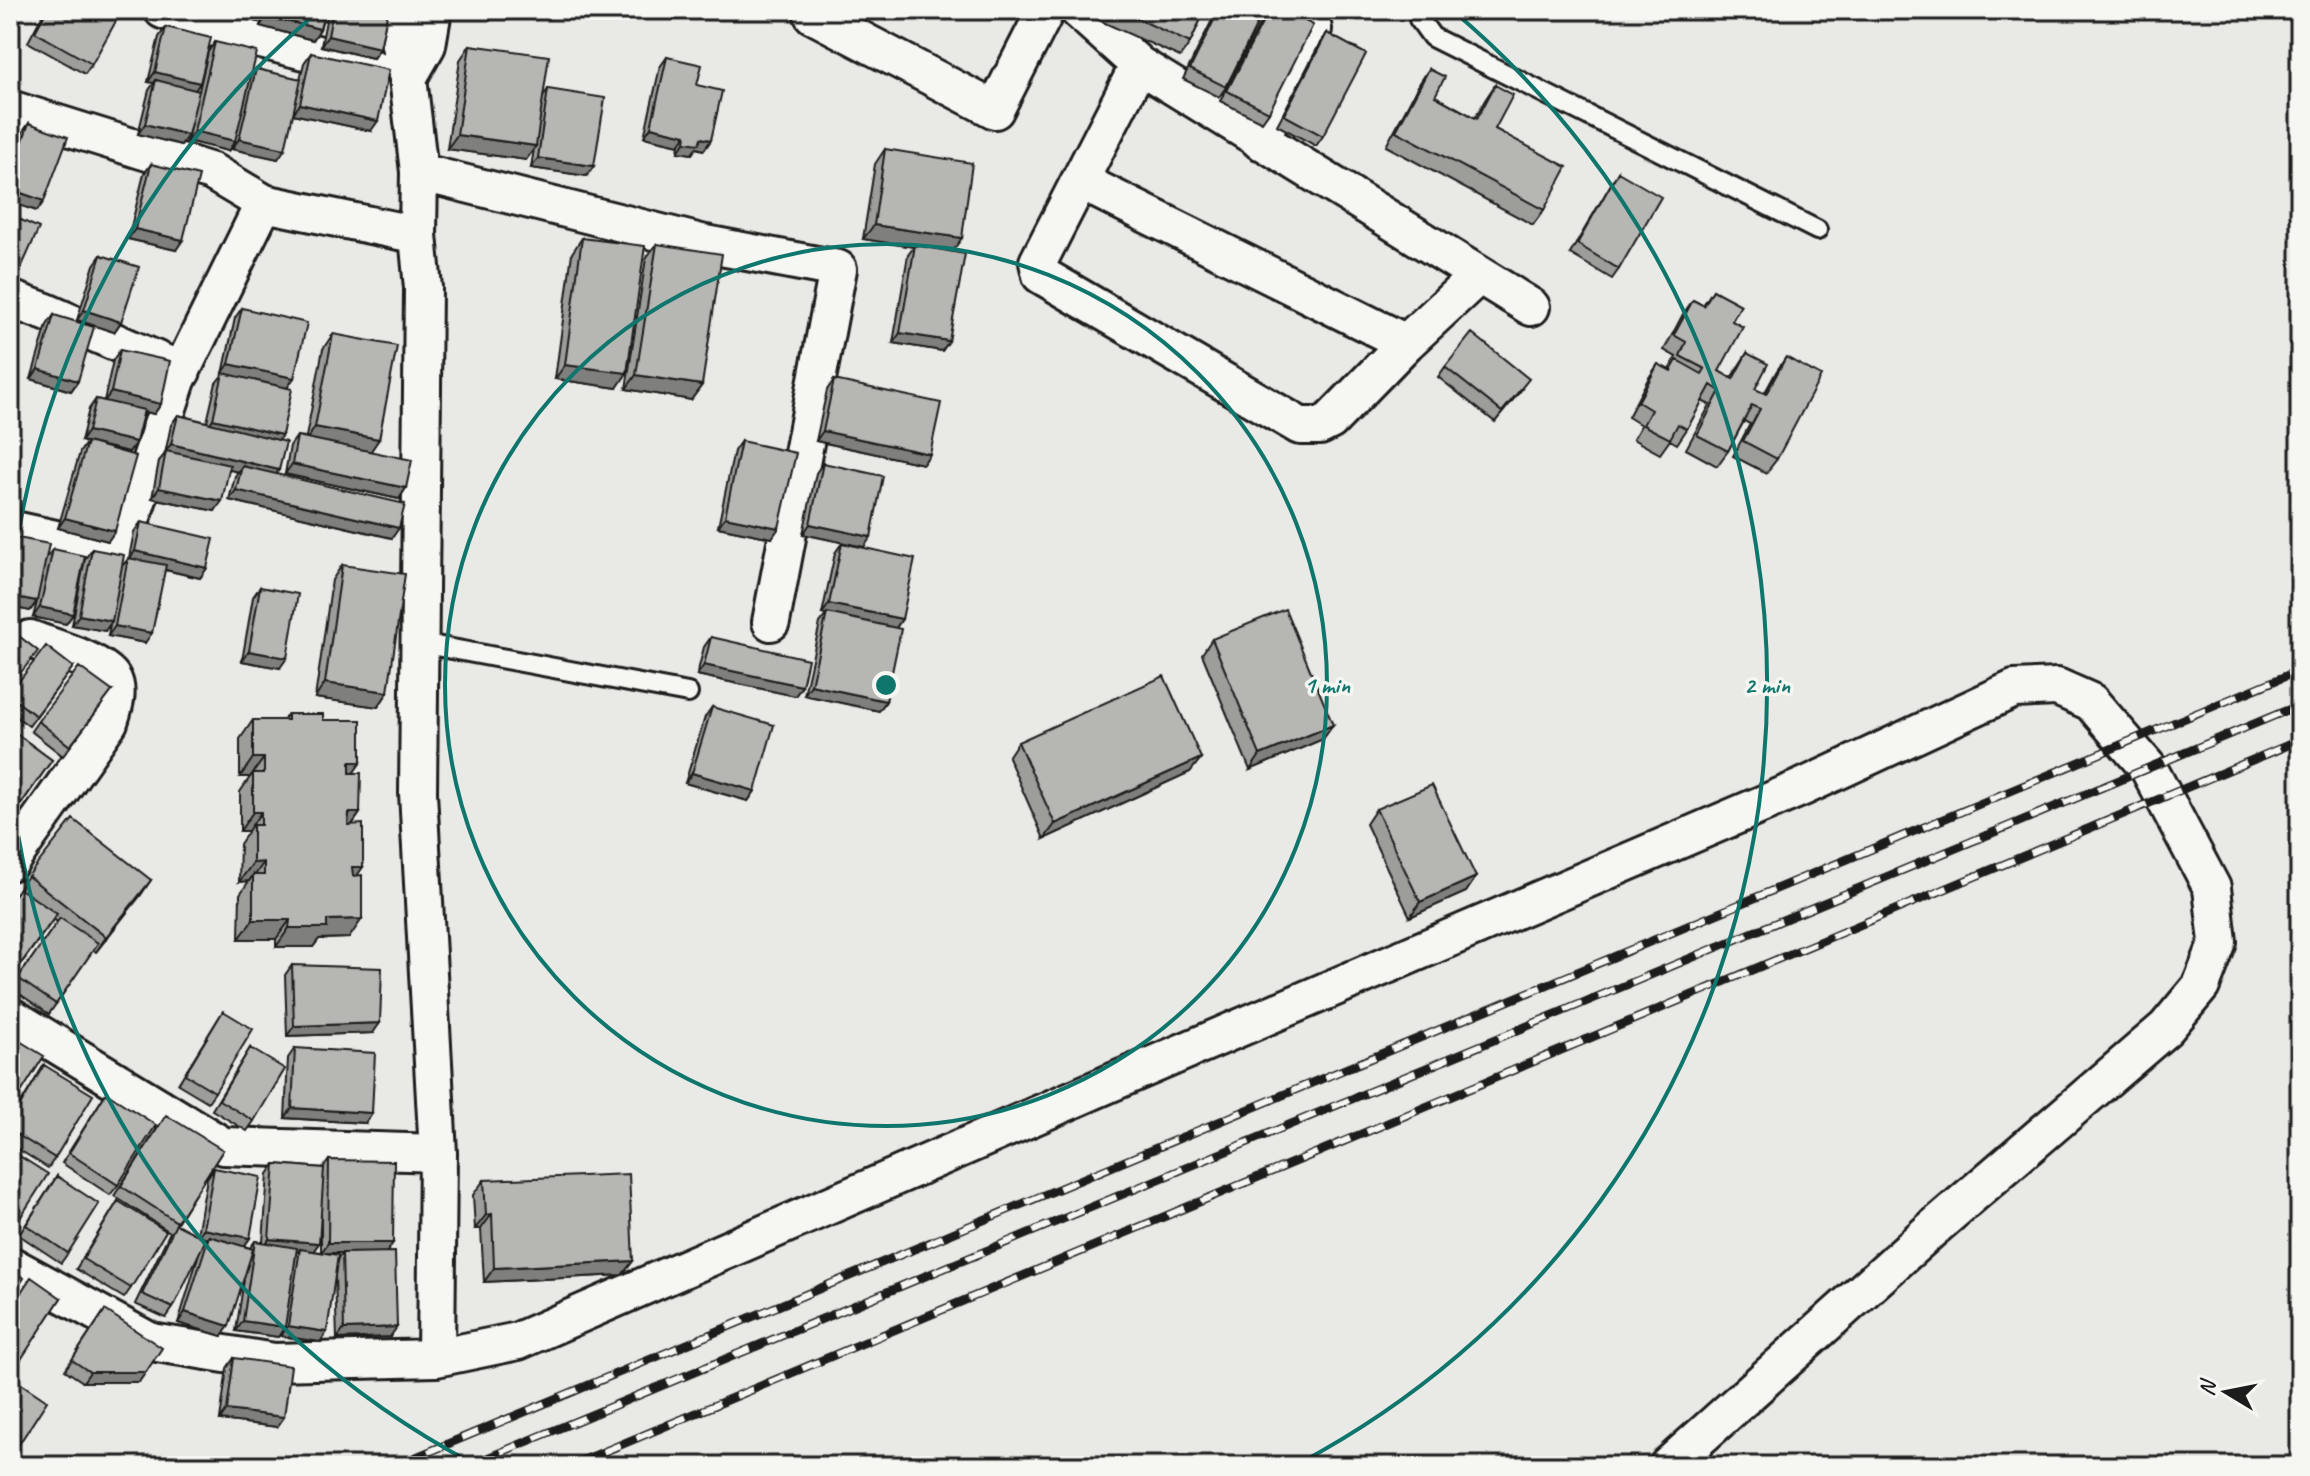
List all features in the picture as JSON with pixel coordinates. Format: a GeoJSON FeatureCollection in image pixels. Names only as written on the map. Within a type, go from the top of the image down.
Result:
{"type":"FeatureCollection","features":[{"type":"Feature","properties":{"kind":"street"},"geometry":{"type":"LineString","coordinates":[[163,10],[206,26],[408,78]]}},
{"type":"Feature","properties":{"kind":"street"},"geometry":{"type":"LineString","coordinates":[[404,10],[399,41],[408,78],[419,172],[418,235],[423,288],[418,793],[438,1153],[436,1358]]}},
{"type":"Feature","properties":{"kind":"street"},"geometry":{"type":"LineString","coordinates":[[408,78],[427,45],[433,10]]}},
{"type":"Feature","properties":{"kind":"street"},"geometry":{"type":"LineString","coordinates":[[816,10],[813,15],[995,110],[1046,10]]}},
{"type":"Feature","properties":{"kind":"street"},"geometry":{"type":"LineString","coordinates":[[1078,10],[1139,65],[1531,307]]}},
{"type":"Feature","properties":{"kind":"street"},"geometry":{"type":"LineString","coordinates":[[1260,141],[1313,29]]}},
{"type":"Feature","properties":{"kind":"street"},"geometry":{"type":"LineString","coordinates":[[1139,65],[1038,262],[1041,275],[1300,426],[1320,426],[1330,421],[1406,343],[1479,275]]}},
{"type":"Feature","properties":{"kind":"street"},"geometry":{"type":"LineString","coordinates":[[10,150],[17,112],[212,172],[264,203],[418,235]]}},
{"type":"Feature","properties":{"kind":"street"},"geometry":{"type":"LineString","coordinates":[[419,172],[705,244],[838,269],[771,622]]}},
{"type":"Feature","properties":{"kind":"street"},"geometry":{"type":"LineString","coordinates":[[1080,181],[1406,343]]}},
{"type":"Feature","properties":{"kind":"street"},"geometry":{"type":"LineString","coordinates":[[10,529],[120,553],[182,371],[264,203]]}},
{"type":"Feature","properties":{"kind":"street"},"geometry":{"type":"LineString","coordinates":[[10,299],[182,371]]}},
{"type":"Feature","properties":{"kind":"street"},"geometry":{"type":"LineString","coordinates":[[10,862],[109,722],[116,698],[113,679],[102,668],[30,639]]}},
{"type":"Feature","properties":{"kind":"street"},"geometry":{"type":"LineString","coordinates":[[10,1265],[151,1342],[274,1362],[436,1358],[518,1341],[1803,787],[2014,689],[2057,687],[2091,702],[2149,769],[2212,888],[2218,942],[2201,986],[2166,1028],[1931,1230],[1668,1466]]}},
{"type":"Feature","properties":{"kind":"street"},"geometry":{"type":"LineString","coordinates":[[10,1016],[223,1146],[438,1153]]}},
{"type":"Feature","properties":{"kind":"lane"},"geometry":{"type":"LineString","coordinates":[[1417,10],[1419,19],[1432,37],[1817,230]]}},
{"type":"Feature","properties":{"kind":"lane"},"geometry":{"type":"LineString","coordinates":[[420,643],[688,693]]}},
{"type":"Feature","properties":{"kind":"building"},"geometry":{"type":"Polygon","coordinates":[[[47,10],[112,10],[120,14],[92,64],[35,32],[47,10]]]}},
{"type":"Feature","properties":{"kind":"building"},"geometry":{"type":"Polygon","coordinates":[[[268,10],[325,10],[320,29],[267,16],[268,10]]]}},
{"type":"Feature","properties":{"kind":"building"},"geometry":{"type":"Polygon","coordinates":[[[333,10],[388,10],[380,48],[328,36],[333,10]]]}},
{"type":"Feature","properties":{"kind":"building"},"geometry":{"type":"Polygon","coordinates":[[[1119,10],[1205,10],[1190,43],[1119,10]]]}},
{"type":"Feature","properties":{"kind":"building"},"geometry":{"type":"Polygon","coordinates":[[[1219,10],[1264,10],[1226,87],[1190,69],[1219,10]]]}},
{"type":"Feature","properties":{"kind":"building"},"geometry":{"type":"Polygon","coordinates":[[[1269,10],[1284,10],[1313,25],[1269,112],[1227,91],[1269,10]]]}},
{"type":"Feature","properties":{"kind":"building"},"geometry":{"type":"Polygon","coordinates":[[[166,27],[211,38],[200,83],[155,72],[166,27]]]}},
{"type":"Feature","properties":{"kind":"building"},"geometry":{"type":"Polygon","coordinates":[[[10,30],[20,35],[10,60],[10,30]]]}},
{"type":"Feature","properties":{"kind":"building"},"geometry":{"type":"Polygon","coordinates":[[[1327,33],[1366,54],[1323,136],[1284,115],[1327,33]]]}},
{"type":"Feature","properties":{"kind":"building"},"geometry":{"type":"Polygon","coordinates":[[[215,42],[257,52],[235,141],[194,131],[215,42]]]}},
{"type":"Feature","properties":{"kind":"building"},"geometry":{"type":"Polygon","coordinates":[[[470,45],[549,56],[536,146],[457,135],[470,45]]]}},
{"type":"Feature","properties":{"kind":"building"},"geometry":{"type":"Polygon","coordinates":[[[311,53],[389,70],[378,121],[300,104],[311,53]]]}},
{"type":"Feature","properties":{"kind":"building"},"geometry":{"type":"Polygon","coordinates":[[[667,57],[702,65],[697,85],[722,91],[711,140],[701,138],[699,144],[685,142],[686,135],[651,127],[667,57]]]}},
{"type":"Feature","properties":{"kind":"building"},"geometry":{"type":"Polygon","coordinates":[[[256,69],[301,79],[285,149],[239,139],[256,69]]]}},
{"type":"Feature","properties":{"kind":"building"},"geometry":{"type":"Polygon","coordinates":[[[1429,69],[1445,77],[1435,96],[1477,119],[1495,85],[1513,95],[1495,129],[1567,167],[1544,210],[1396,131],[1429,69]]]}},
{"type":"Feature","properties":{"kind":"building"},"geometry":{"type":"Polygon","coordinates":[[[156,80],[199,91],[188,135],[145,124],[156,80]]]}},
{"type":"Feature","properties":{"kind":"building"},"geometry":{"type":"Polygon","coordinates":[[[548,89],[605,98],[594,166],[538,158],[548,89]]]}},
{"type":"Feature","properties":{"kind":"building"},"geometry":{"type":"Polygon","coordinates":[[[29,123],[68,137],[44,201],[10,189],[10,177],[29,123]]]}},
{"type":"Feature","properties":{"kind":"building"},"geometry":{"type":"Polygon","coordinates":[[[885,149],[972,163],[962,238],[874,225],[885,149]]]}},
{"type":"Feature","properties":{"kind":"building"},"geometry":{"type":"Polygon","coordinates":[[[151,164],[199,176],[183,240],[135,229],[151,164]]]}},
{"type":"Feature","properties":{"kind":"building"},"geometry":{"type":"Polygon","coordinates":[[[1618,172],[1661,197],[1619,269],[1577,244],[1618,172]]]}},
{"type":"Feature","properties":{"kind":"building"},"geometry":{"type":"Polygon","coordinates":[[[10,215],[39,228],[14,284],[10,282],[10,215]]]}},
{"type":"Feature","properties":{"kind":"building"},"geometry":{"type":"Polygon","coordinates":[[[582,238],[645,246],[627,373],[565,365],[582,238]]]}},
{"type":"Feature","properties":{"kind":"building"},"geometry":{"type":"Polygon","coordinates":[[[657,244],[722,254],[702,385],[636,375],[657,244]]]}},
{"type":"Feature","properties":{"kind":"building"},"geometry":{"type":"Polygon","coordinates":[[[915,245],[965,254],[949,341],[900,333],[915,245]]]}},
{"type":"Feature","properties":{"kind":"building"},"geometry":{"type":"Polygon","coordinates":[[[101,255],[139,267],[121,322],[84,310],[101,255]]]}},
{"type":"Feature","properties":{"kind":"building"},"geometry":{"type":"Polygon","coordinates":[[[1713,290],[1741,305],[1732,321],[1743,327],[1719,371],[1733,379],[1747,353],[1768,364],[1755,389],[1766,394],[1786,357],[1821,376],[1777,459],[1743,441],[1760,409],[1752,405],[1728,451],[1697,435],[1720,391],[1711,385],[1687,429],[1678,424],[1670,439],[1643,425],[1651,410],[1638,402],[1658,364],[1671,371],[1677,360],[1702,374],[1705,369],[1680,356],[1686,342],[1674,335],[1693,300],[1704,306],[1713,290]]]}},
{"type":"Feature","properties":{"kind":"building"},"geometry":{"type":"Polygon","coordinates":[[[10,292],[15,294],[10,311],[10,292]]]}},
{"type":"Feature","properties":{"kind":"building"},"geometry":{"type":"Polygon","coordinates":[[[242,308],[307,323],[294,378],[229,364],[242,308]]]}},
{"type":"Feature","properties":{"kind":"building"},"geometry":{"type":"Polygon","coordinates":[[[54,315],[94,327],[78,381],[38,369],[54,315]]]}},
{"type":"Feature","properties":{"kind":"building"},"geometry":{"type":"Polygon","coordinates":[[[1472,333],[1529,379],[1502,412],[1445,367],[1472,333]]]}},
{"type":"Feature","properties":{"kind":"building"},"geometry":{"type":"Polygon","coordinates":[[[333,334],[397,346],[379,439],[315,427],[333,334]]]}},
{"type":"Feature","properties":{"kind":"building"},"geometry":{"type":"Polygon","coordinates":[[[120,350],[170,361],[161,404],[111,392],[120,350]]]}},
{"type":"Feature","properties":{"kind":"building"},"geometry":{"type":"Polygon","coordinates":[[[223,373],[292,389],[282,435],[213,419],[223,373]]]}},
{"type":"Feature","properties":{"kind":"building"},"geometry":{"type":"Polygon","coordinates":[[[834,380],[941,403],[930,454],[823,431],[834,380]]]}},
{"type":"Feature","properties":{"kind":"building"},"geometry":{"type":"Polygon","coordinates":[[[96,399],[144,410],[136,442],[88,431],[96,399]]]}},
{"type":"Feature","properties":{"kind":"building"},"geometry":{"type":"Polygon","coordinates":[[[178,415],[286,442],[279,470],[171,444],[178,415]]]}},
{"type":"Feature","properties":{"kind":"building"},"geometry":{"type":"Polygon","coordinates":[[[297,436],[412,460],[406,488],[292,464],[297,436]]]}},
{"type":"Feature","properties":{"kind":"building"},"geometry":{"type":"Polygon","coordinates":[[[741,441],[796,453],[779,528],[725,517],[741,441]]]}},
{"type":"Feature","properties":{"kind":"building"},"geometry":{"type":"Polygon","coordinates":[[[87,442],[136,456],[115,531],[65,518],[87,442]]]}},
{"type":"Feature","properties":{"kind":"building"},"geometry":{"type":"Polygon","coordinates":[[[166,451],[230,465],[222,501],[159,488],[166,451]]]}},
{"type":"Feature","properties":{"kind":"building"},"geometry":{"type":"Polygon","coordinates":[[[823,463],[883,476],[871,537],[810,524],[823,463]]]}},
{"type":"Feature","properties":{"kind":"building"},"geometry":{"type":"Polygon","coordinates":[[[242,466],[405,504],[399,528],[236,490],[242,466]]]}},
{"type":"Feature","properties":{"kind":"building"},"geometry":{"type":"Polygon","coordinates":[[[141,522],[214,539],[207,568],[135,551],[141,522]]]}},
{"type":"Feature","properties":{"kind":"building"},"geometry":{"type":"Polygon","coordinates":[[[13,537],[49,544],[37,601],[10,596],[13,537]]]}},
{"type":"Feature","properties":{"kind":"building"},"geometry":{"type":"Polygon","coordinates":[[[842,543],[915,559],[902,619],[829,604],[842,543]]]}},
{"type":"Feature","properties":{"kind":"building"},"geometry":{"type":"Polygon","coordinates":[[[53,549],[85,556],[73,614],[40,607],[53,549]]]}},
{"type":"Feature","properties":{"kind":"building"},"geometry":{"type":"Polygon","coordinates":[[[92,549],[124,555],[112,621],[79,615],[92,549]]]}},
{"type":"Feature","properties":{"kind":"building"},"geometry":{"type":"Polygon","coordinates":[[[128,558],[166,565],[152,633],[115,626],[128,558]]]}},
{"type":"Feature","properties":{"kind":"building"},"geometry":{"type":"Polygon","coordinates":[[[342,565],[405,574],[388,692],[325,683],[342,565]]]}},
{"type":"Feature","properties":{"kind":"building"},"geometry":{"type":"Polygon","coordinates":[[[260,587],[298,594],[287,658],[249,651],[260,587]]]}},
{"type":"Feature","properties":{"kind":"building"},"geometry":{"type":"Polygon","coordinates":[[[1285,609],[1333,725],[1260,755],[1212,639],[1285,609]]]}},
{"type":"Feature","properties":{"kind":"building"},"geometry":{"type":"Polygon","coordinates":[[[827,613],[901,629],[886,701],[811,685],[827,613]]]}},
{"type":"Feature","properties":{"kind":"building"},"geometry":{"type":"Polygon","coordinates":[[[10,629],[38,651],[10,686],[10,629]]]}},
{"type":"Feature","properties":{"kind":"building"},"geometry":{"type":"Polygon","coordinates":[[[711,637],[808,659],[802,686],[704,665],[711,637]]]}},
{"type":"Feature","properties":{"kind":"building"},"geometry":{"type":"Polygon","coordinates":[[[46,646],[73,667],[36,716],[10,693],[46,646]]]}},
{"type":"Feature","properties":{"kind":"building"},"geometry":{"type":"Polygon","coordinates":[[[79,667],[112,691],[70,746],[38,721],[79,667]]]}},
{"type":"Feature","properties":{"kind":"building"},"geometry":{"type":"Polygon","coordinates":[[[1164,676],[1201,758],[1055,824],[1018,742],[1164,676]]]}},
{"type":"Feature","properties":{"kind":"building"},"geometry":{"type":"Polygon","coordinates":[[[712,707],[774,725],[755,791],[692,773],[712,707]]]}},
{"type":"Feature","properties":{"kind":"building"},"geometry":{"type":"Polygon","coordinates":[[[288,714],[323,714],[323,720],[361,720],[361,762],[350,762],[350,773],[361,773],[360,813],[349,813],[348,825],[363,824],[363,867],[352,867],[353,876],[362,875],[362,919],[327,920],[327,928],[289,928],[290,920],[253,920],[253,875],[264,875],[264,862],[253,863],[253,825],[261,825],[261,812],[253,812],[253,773],[264,773],[264,758],[253,758],[253,720],[288,720],[288,714]]]}},
{"type":"Feature","properties":{"kind":"building"},"geometry":{"type":"Polygon","coordinates":[[[10,729],[52,760],[16,811],[10,807],[10,729]]]}},
{"type":"Feature","properties":{"kind":"building"},"geometry":{"type":"Polygon","coordinates":[[[1432,785],[1476,877],[1420,902],[1376,809],[1432,785]]]}},
{"type":"Feature","properties":{"kind":"building"},"geometry":{"type":"Polygon","coordinates":[[[73,819],[151,880],[106,937],[28,876],[73,819]]]}},
{"type":"Feature","properties":{"kind":"building"},"geometry":{"type":"Polygon","coordinates":[[[19,888],[57,914],[14,973],[10,970],[10,901],[19,888]]]}},
{"type":"Feature","properties":{"kind":"building"},"geometry":{"type":"Polygon","coordinates":[[[60,918],[98,943],[56,1004],[18,978],[60,918]]]}},
{"type":"Feature","properties":{"kind":"building"},"geometry":{"type":"Polygon","coordinates":[[[292,965],[382,968],[380,1023],[294,1026],[292,965]]]}},
{"type":"Feature","properties":{"kind":"building"},"geometry":{"type":"Polygon","coordinates":[[[223,1011],[253,1029],[215,1092],[185,1074],[223,1011]]]}},
{"type":"Feature","properties":{"kind":"building"},"geometry":{"type":"Polygon","coordinates":[[[10,1035],[44,1056],[10,1110],[10,1035]]]}},
{"type":"Feature","properties":{"kind":"building"},"geometry":{"type":"Polygon","coordinates":[[[250,1048],[285,1069],[254,1121],[219,1100],[250,1048]]]}},
{"type":"Feature","properties":{"kind":"building"},"geometry":{"type":"Polygon","coordinates":[[[295,1048],[375,1053],[372,1113],[292,1108],[295,1048]]]}},
{"type":"Feature","properties":{"kind":"building"},"geometry":{"type":"Polygon","coordinates":[[[44,1065],[93,1095],[55,1158],[10,1130],[10,1123],[44,1065]]]}},
{"type":"Feature","properties":{"kind":"building"},"geometry":{"type":"Polygon","coordinates":[[[106,1093],[156,1125],[118,1185],[69,1153],[106,1093]]]}},
{"type":"Feature","properties":{"kind":"building"},"geometry":{"type":"Polygon","coordinates":[[[166,1115],[223,1150],[177,1222],[121,1186],[166,1115]]]}},
{"type":"Feature","properties":{"kind":"building"},"geometry":{"type":"Polygon","coordinates":[[[10,1150],[48,1174],[13,1229],[10,1227],[10,1150]]]}},
{"type":"Feature","properties":{"kind":"building"},"geometry":{"type":"Polygon","coordinates":[[[329,1160],[394,1161],[393,1243],[328,1243],[329,1160]]]}},
{"type":"Feature","properties":{"kind":"building"},"geometry":{"type":"Polygon","coordinates":[[[275,1164],[324,1168],[319,1243],[269,1239],[275,1164]]]}},
{"type":"Feature","properties":{"kind":"building"},"geometry":{"type":"Polygon","coordinates":[[[214,1168],[261,1177],[250,1238],[203,1229],[214,1168]]]}},
{"type":"Feature","properties":{"kind":"building"},"geometry":{"type":"Polygon","coordinates":[[[629,1174],[633,1261],[494,1268],[492,1214],[486,1215],[484,1180],[629,1174]]]}},
{"type":"Feature","properties":{"kind":"building"},"geometry":{"type":"Polygon","coordinates":[[[57,1176],[99,1204],[68,1253],[26,1225],[57,1176]]]}},
{"type":"Feature","properties":{"kind":"building"},"geometry":{"type":"Polygon","coordinates":[[[118,1201],[166,1231],[131,1288],[83,1259],[118,1201]]]}},
{"type":"Feature","properties":{"kind":"building"},"geometry":{"type":"Polygon","coordinates":[[[176,1224],[206,1239],[173,1308],[142,1294],[176,1224]]]}},
{"type":"Feature","properties":{"kind":"building"},"geometry":{"type":"Polygon","coordinates":[[[209,1236],[253,1249],[229,1326],[185,1312],[209,1236]]]}},
{"type":"Feature","properties":{"kind":"building"},"geometry":{"type":"Polygon","coordinates":[[[255,1241],[297,1248],[285,1327],[243,1321],[255,1241]]]}},
{"type":"Feature","properties":{"kind":"building"},"geometry":{"type":"Polygon","coordinates":[[[300,1249],[338,1255],[327,1332],[288,1326],[300,1249]]]}},
{"type":"Feature","properties":{"kind":"building"},"geometry":{"type":"Polygon","coordinates":[[[395,1252],[397,1327],[344,1329],[342,1253],[395,1252]]]}},
{"type":"Feature","properties":{"kind":"building"},"geometry":{"type":"Polygon","coordinates":[[[10,1269],[24,1278],[10,1299],[10,1269]]]}},
{"type":"Feature","properties":{"kind":"building"},"geometry":{"type":"Polygon","coordinates":[[[31,1277],[61,1298],[18,1364],[10,1359],[10,1309],[31,1277]]]}},
{"type":"Feature","properties":{"kind":"building"},"geometry":{"type":"Polygon","coordinates":[[[105,1310],[162,1348],[146,1372],[90,1372],[72,1360],[105,1310]]]}},
{"type":"Feature","properties":{"kind":"building"},"geometry":{"type":"Polygon","coordinates":[[[234,1358],[291,1366],[284,1417],[227,1410],[234,1358]]]}},
{"type":"Feature","properties":{"kind":"building"},"geometry":{"type":"Polygon","coordinates":[[[10,1379],[47,1401],[10,1458],[10,1379]]]}},
{"type":"Feature","properties":{"kind":"railway"},"geometry":{"type":"LineString","coordinates":[[395,1466],[2300,670]]}},
{"type":"Feature","properties":{"kind":"railway"},"geometry":{"type":"LineString","coordinates":[[468,1466],[2300,705]]}},
{"type":"Feature","properties":{"kind":"railway"},"geometry":{"type":"LineString","coordinates":[[570,1466],[2300,740]]}}]}
